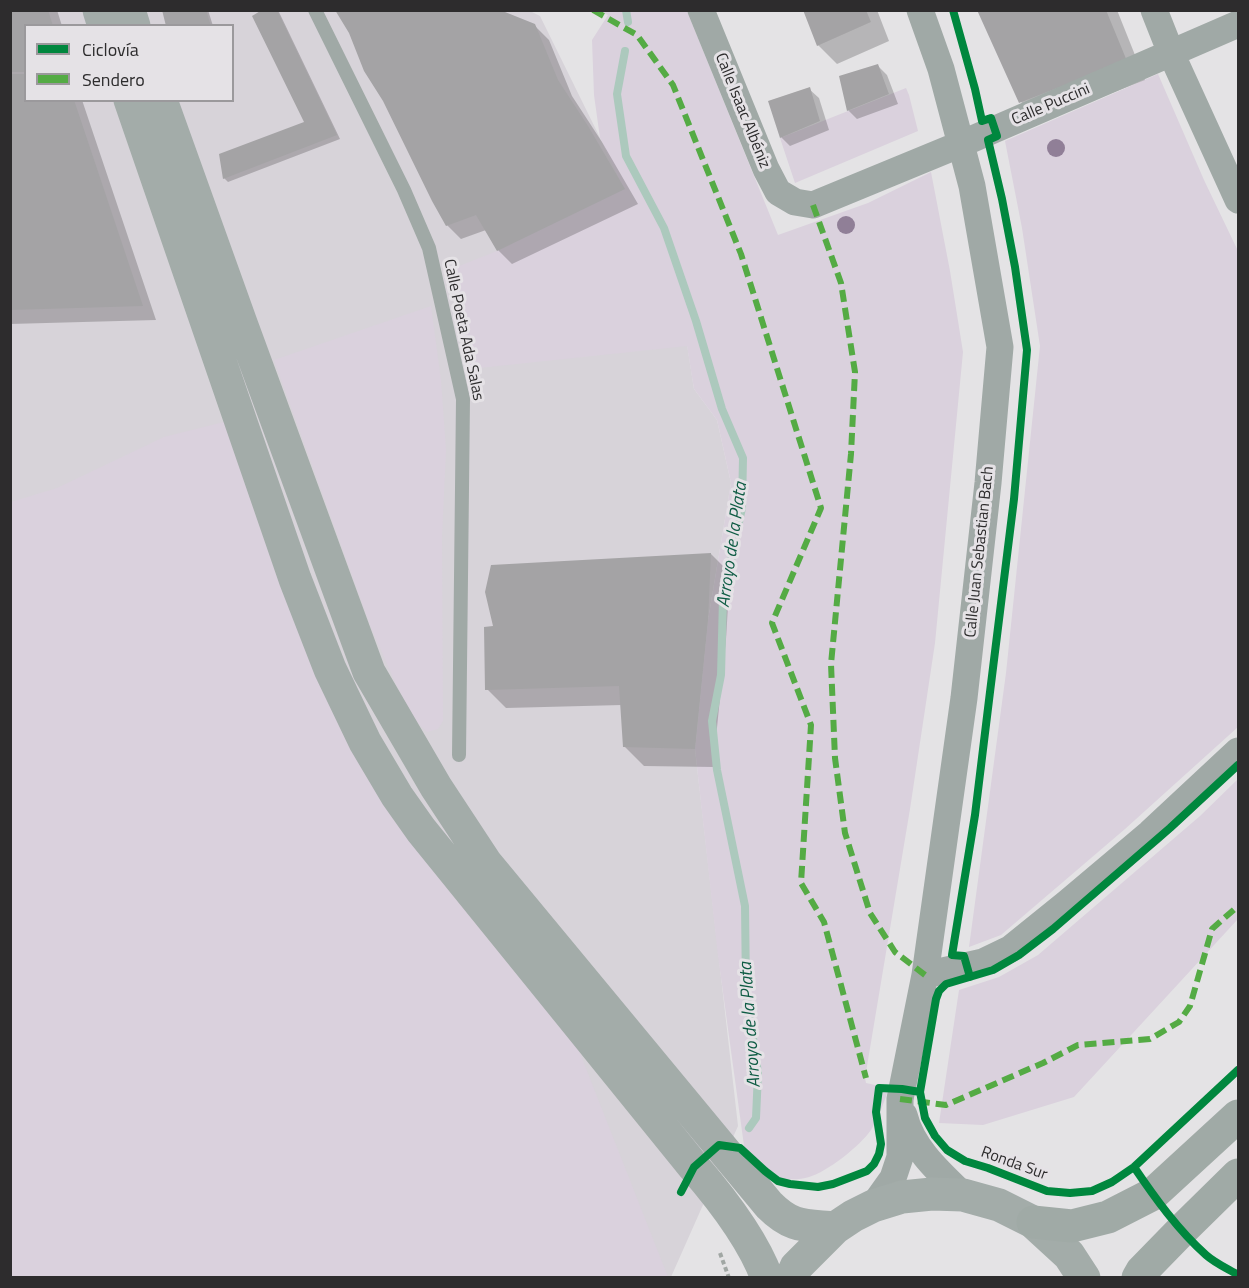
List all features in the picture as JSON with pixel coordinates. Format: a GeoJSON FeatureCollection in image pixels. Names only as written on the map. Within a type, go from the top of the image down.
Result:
{"type":"FeatureCollection","features":[{"type":"Feature","properties":{"kind":"highway"},"geometry":{"type":"LineString","coordinates":[[1033,1222],[1072,1226],[1108,1217],[1153,1194],[1239,1116]]}},
{"type":"Feature","properties":{"kind":"highway"},"geometry":{"type":"LineString","coordinates":[[1138,1278],[1182,1230],[1239,1175]]}},
{"type":"Feature","properties":{"kind":"main road"},"geometry":{"type":"LineString","coordinates":[[131,102],[295,579],[330,669],[365,742],[397,796],[421,830],[715,1191],[761,1262],[767,1278]]}},
{"type":"Feature","properties":{"kind":"main road"},"geometry":{"type":"LineString","coordinates":[[162,102],[369,672],[436,788],[486,863],[769,1205],[780,1216],[796,1224],[834,1228]]}},
{"type":"Feature","properties":{"kind":"main road"},"geometry":{"type":"LineString","coordinates":[[791,1278],[796,1267],[834,1228],[853,1216],[873,1206],[902,1197],[932,1194],[963,1195],[999,1205],[1033,1222],[1070,1255],[1084,1278]]}},
{"type":"Feature","properties":{"kind":"street","name":"Calle Isaac Albéniz"},"geometry":{"type":"LineString","coordinates":[[701,10],[766,169],[778,192],[795,202]]}},
{"type":"Feature","properties":{"kind":"street","name":"Calle Juan Sebastian Bach"},"geometry":{"type":"LineString","coordinates":[[873,1206],[893,1179],[900,1157],[900,1099],[925,975],[964,698],[988,483],[999,347],[972,186],[941,69],[920,10]]}},
{"type":"Feature","properties":{"kind":"street"},"geometry":{"type":"LineString","coordinates":[[1154,10],[1171,53],[1239,200]]}},
{"type":"Feature","properties":{"kind":"street","name":"Calle Puccini"},"geometry":{"type":"LineString","coordinates":[[795,202],[813,205],[1239,24]]}},
{"type":"Feature","properties":{"kind":"street"},"geometry":{"type":"LineString","coordinates":[[925,975],[983,962],[1011,949],[1150,833],[1239,752]]}},
{"type":"Feature","properties":{"kind":"street","name":"Calle Juan Sebastian Bach"},"geometry":{"type":"LineString","coordinates":[[900,1099],[906,1124],[916,1143],[932,1165],[963,1195]]}},
{"type":"Feature","properties":{"kind":"lane","name":"Calle Poeta Ada Salas"},"geometry":{"type":"LineString","coordinates":[[315,10],[404,189],[429,248],[463,399],[459,754]]}},
{"type":"Feature","properties":{"kind":"shaded area"},"geometry":{"type":"Polygon","coordinates":[[[528,10],[540,16],[680,300],[694,389],[717,420],[731,483],[708,620],[695,749],[738,1126],[671,1277],[11,1277],[10,11],[528,10]]]}},
{"type":"Feature","properties":{"kind":"shaded area"},"geometry":{"type":"Polygon","coordinates":[[[598,11],[687,11],[778,235],[868,203],[931,172],[950,271],[963,352],[935,643],[865,1078],[866,1083],[889,1088],[876,1120],[866,1136],[834,1164],[804,1178],[786,1179],[764,1173],[745,1153],[718,956],[695,749],[708,620],[731,483],[717,420],[694,389],[687,346],[470,369],[449,270],[497,251],[624,189],[600,138],[594,95],[592,40],[608,15],[598,11]]]}},
{"type":"Feature","properties":{"kind":"shaded area"},"geometry":{"type":"Polygon","coordinates":[[[1158,74],[1238,251],[1238,727],[1125,829],[1001,935],[969,947],[1006,673],[1040,346],[1022,228],[1005,141],[1158,74]]]}},
{"type":"Feature","properties":{"kind":"shaded area"},"geometry":{"type":"Polygon","coordinates":[[[906,88],[918,131],[795,183],[780,138],[906,88]]]}},
{"type":"Feature","properties":{"kind":"shaded area"},"geometry":{"type":"Polygon","coordinates":[[[431,306],[441,380],[446,450],[442,537],[443,721],[438,729],[427,732],[413,718],[370,625],[274,360],[431,306]]]}},
{"type":"Feature","properties":{"kind":"shaded area"},"geometry":{"type":"Polygon","coordinates":[[[248,416],[372,738],[563,1010],[668,1277],[11,1278],[11,502],[57,488],[164,437],[248,416]]]}},
{"type":"Feature","properties":{"kind":"shaded area"},"geometry":{"type":"Polygon","coordinates":[[[1238,779],[1238,919],[1074,1097],[983,1125],[939,1123],[959,990],[999,977],[1038,955],[1200,816],[1238,779]]]}},
{"type":"Feature","properties":{"kind":"building"},"geometry":{"type":"Polygon","coordinates":[[[10,10],[48,10],[52,24],[24,24],[24,72],[10,72],[10,10]]]}},
{"type":"Feature","properties":{"kind":"building"},"geometry":{"type":"Polygon","coordinates":[[[162,10],[206,10],[210,24],[166,24],[162,10]]]}},
{"type":"Feature","properties":{"kind":"building"},"geometry":{"type":"Polygon","coordinates":[[[262,10],[277,10],[337,135],[223,179],[219,154],[304,122],[252,16],[262,10]]]}},
{"type":"Feature","properties":{"kind":"building"},"geometry":{"type":"Polygon","coordinates":[[[335,10],[500,10],[535,24],[558,80],[625,189],[497,251],[476,215],[446,226],[383,101],[364,71],[349,33],[335,10]]]}},
{"type":"Feature","properties":{"kind":"building"},"geometry":{"type":"Polygon","coordinates":[[[803,10],[866,10],[871,22],[817,46],[803,10]]]}},
{"type":"Feature","properties":{"kind":"building"},"geometry":{"type":"Polygon","coordinates":[[[977,10],[1106,10],[1127,61],[1019,103],[977,10]]]}},
{"type":"Feature","properties":{"kind":"building"},"geometry":{"type":"Polygon","coordinates":[[[878,64],[889,94],[847,111],[839,76],[878,64]]]}},
{"type":"Feature","properties":{"kind":"building"},"geometry":{"type":"Polygon","coordinates":[[[10,74],[24,74],[24,102],[75,102],[143,306],[10,310],[10,74]]]}},
{"type":"Feature","properties":{"kind":"building"},"geometry":{"type":"Polygon","coordinates":[[[810,87],[820,121],[780,138],[768,101],[810,87]]]}},
{"type":"Feature","properties":{"kind":"building"},"geometry":{"type":"Polygon","coordinates":[[[711,553],[708,620],[695,749],[623,747],[619,686],[485,690],[484,627],[493,626],[485,592],[491,565],[711,553]]]}},
{"type":"Feature","properties":{"kind":"waterway","name":"Arroyo de la Plata"},"geometry":{"type":"LineString","coordinates":[[626,10],[628,22]]}},
{"type":"Feature","properties":{"kind":"waterway","name":"Arroyo de la Plata"},"geometry":{"type":"LineString","coordinates":[[625,51],[617,94],[626,156],[664,228],[696,321],[722,409],[743,458],[742,508],[723,599],[721,675],[712,721],[717,770],[745,906],[746,990],[758,1073],[756,1118],[749,1128]]}},
{"type":"Feature","properties":{"kind":"marked path"},"geometry":{"type":"LineString","coordinates":[[593,10],[637,35],[673,85],[741,254],[821,508],[772,623],[811,725],[801,883],[824,922],[866,1078]]}},
{"type":"Feature","properties":{"kind":"marked path"},"geometry":{"type":"LineString","coordinates":[[813,205],[841,283],[855,372],[851,454],[831,664],[835,758],[845,833],[870,913],[895,952],[925,975]]}},
{"type":"Feature","properties":{"kind":"marked path"},"geometry":{"type":"LineString","coordinates":[[900,1099],[946,1105],[1043,1063],[1078,1045],[1150,1039],[1179,1022],[1190,1006],[1212,929],[1238,906]]}},
{"type":"Feature","properties":{"kind":"cycle path"},"geometry":{"type":"LineString","coordinates":[[953,10],[982,121],[991,118],[997,136],[988,140],[1015,267],[1027,350],[1014,499],[975,815],[952,955],[964,956],[970,977]]}},
{"type":"Feature","properties":{"kind":"cycle path","name":"Ronda Sur"},"geometry":{"type":"LineString","coordinates":[[1238,765],[1170,828],[1053,929],[1019,955],[993,970],[946,984],[939,991],[920,1092],[925,1118],[935,1136],[947,1150],[965,1161],[1047,1191],[1070,1193],[1092,1191],[1112,1182],[1134,1167],[1238,1070]]}},
{"type":"Feature","properties":{"kind":"cycle path"},"geometry":{"type":"LineString","coordinates":[[681,1192],[694,1167],[719,1145],[740,1148],[778,1181],[790,1184],[818,1187],[833,1184],[867,1171],[874,1164],[881,1144],[876,1112],[879,1088],[920,1092]]}},
{"type":"Feature","properties":{"kind":"cycle path"},"geometry":{"type":"LineString","coordinates":[[1134,1167],[1186,1235],[1213,1261],[1238,1275]]}}]}
